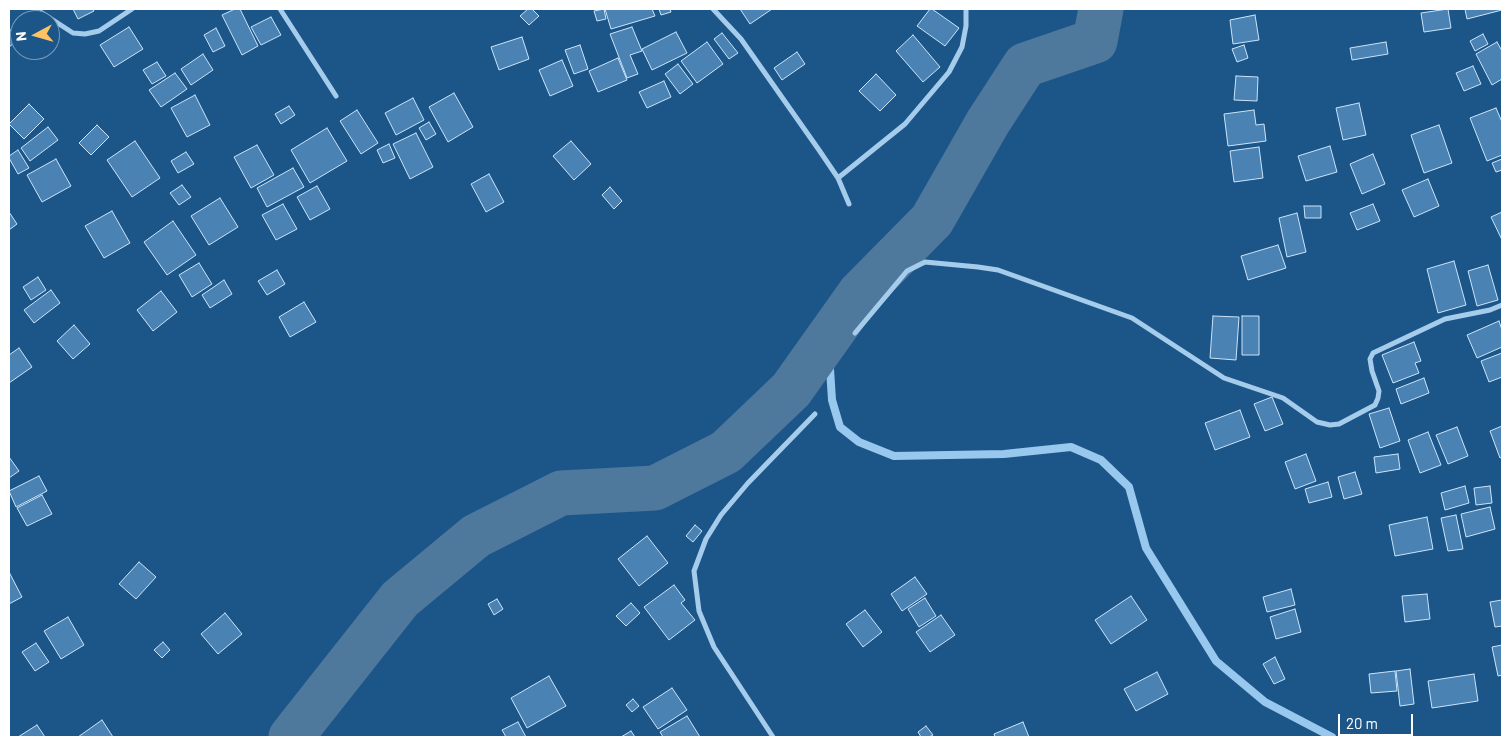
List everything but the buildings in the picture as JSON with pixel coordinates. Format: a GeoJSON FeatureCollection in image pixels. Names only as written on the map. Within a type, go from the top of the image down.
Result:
{"type":"FeatureCollection","features":[{"type":"Feature","properties":{"kind":"street"},"geometry":{"type":"LineString","coordinates":[[36,9],[74,33],[85,34],[99,31],[132,9]]}},
{"type":"Feature","properties":{"kind":"street"},"geometry":{"type":"LineString","coordinates":[[280,9],[336,96]]}},
{"type":"Feature","properties":{"kind":"street"},"geometry":{"type":"LineString","coordinates":[[712,9],[740,39],[838,178],[849,204]]}},
{"type":"Feature","properties":{"kind":"street"},"geometry":{"type":"LineString","coordinates":[[838,178],[905,124],[949,72],[962,47],[966,26],[966,9]]}},
{"type":"Feature","properties":{"kind":"street"},"geometry":{"type":"LineString","coordinates":[[854,333],[907,271],[925,262],[998,270],[1132,318],[1224,378],[1283,398],[1317,422],[1330,425],[1340,424],[1375,405],[1379,391],[1370,359],[1373,353],[1445,319],[1490,310],[1502,305]]}},
{"type":"Feature","properties":{"kind":"street"},"geometry":{"type":"LineString","coordinates":[[773,737],[714,647],[699,611],[694,571],[706,539],[721,515],[748,483],[815,414]]}},
{"type":"Feature","properties":{"kind":"waterway"},"geometry":{"type":"LineString","coordinates":[[291,737],[400,599],[476,536],[561,493],[655,488],[726,452],[791,390],[860,293],[932,220],[988,122],[1025,65],[1095,41],[1101,9]]}},
{"type":"Feature","properties":{"kind":"waterway"},"geometry":{"type":"LineString","coordinates":[[828,338],[832,400],[840,427],[859,442],[894,456],[1004,454],[1071,447],[1101,460],[1129,487],[1146,548],[1216,661],[1265,702],[1332,737]]}}]}
